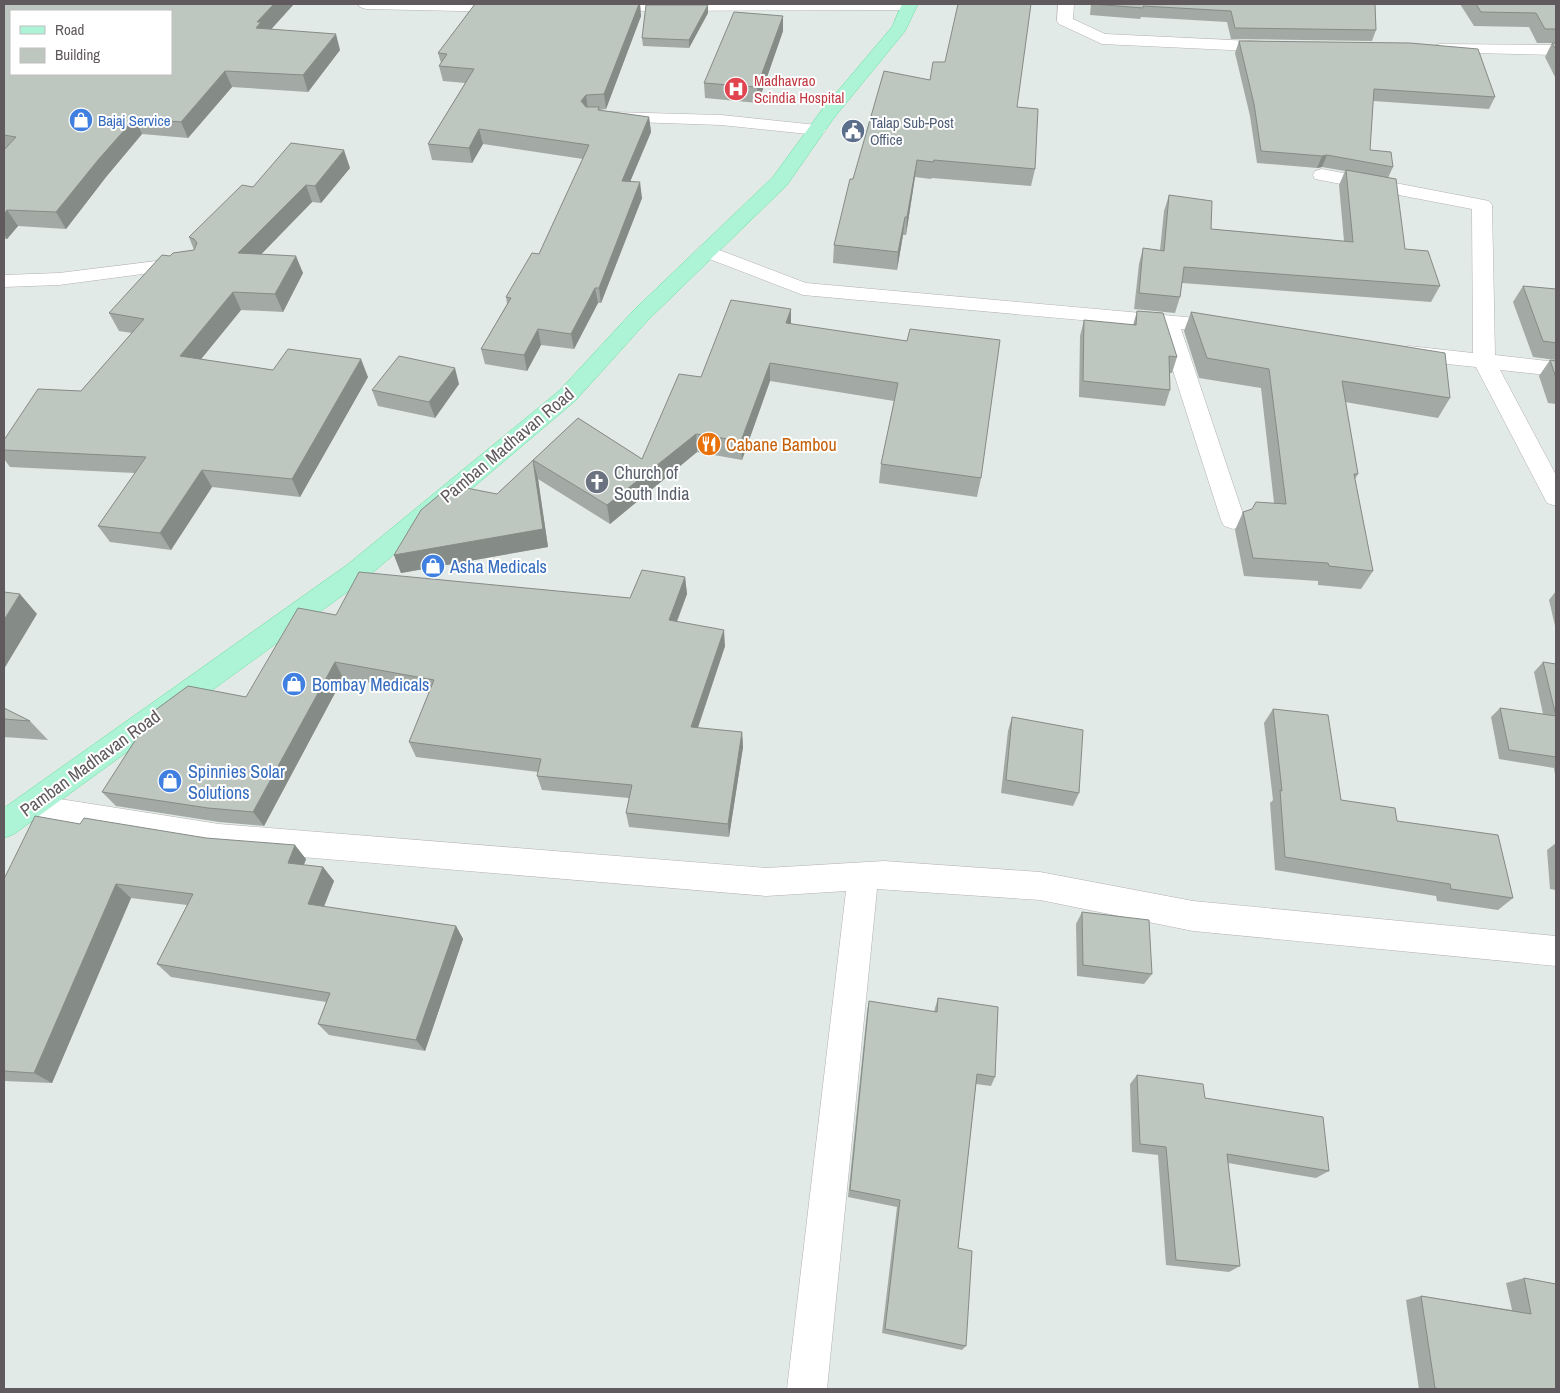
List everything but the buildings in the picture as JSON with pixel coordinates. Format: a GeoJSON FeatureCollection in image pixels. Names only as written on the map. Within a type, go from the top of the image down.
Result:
{"type":"FeatureCollection","features":[{"type":"Feature","properties":{"kind":"main road","name":"Pamban Madhavan Road"},"geometry":{"type":"LineString","coordinates":[[4,825],[356,572],[567,396],[641,315],[780,181],[817,130],[899,28],[910,4]]}},
{"type":"Feature","properties":{"kind":"street"},"geometry":{"type":"LineString","coordinates":[[366,4],[520,7]]}},
{"type":"Feature","properties":{"kind":"street"},"geometry":{"type":"LineString","coordinates":[[590,6],[910,4]]}},
{"type":"Feature","properties":{"kind":"street"},"geometry":{"type":"LineString","coordinates":[[1066,4],[1065,21],[1102,39],[1221,46],[1289,47]]}},
{"type":"Feature","properties":{"kind":"street"},"geometry":{"type":"LineString","coordinates":[[1425,49],[1556,50]]}},
{"type":"Feature","properties":{"kind":"street"},"geometry":{"type":"LineString","coordinates":[[594,116],[721,120],[817,130]]}},
{"type":"Feature","properties":{"kind":"street"},"geometry":{"type":"LineString","coordinates":[[1322,175],[1482,204],[1484,361],[1556,497]]}},
{"type":"Feature","properties":{"kind":"street"},"geometry":{"type":"LineString","coordinates":[[706,251],[803,289],[1214,325],[1244,330]]}},
{"type":"Feature","properties":{"kind":"street"},"geometry":{"type":"LineString","coordinates":[[4,281],[59,279],[194,262]]}},
{"type":"Feature","properties":{"kind":"street"},"geometry":{"type":"LineString","coordinates":[[1168,322],[1232,520]]}},
{"type":"Feature","properties":{"kind":"street"},"geometry":{"type":"LineString","coordinates":[[1389,351],[1556,369]]}},
{"type":"Feature","properties":{"kind":"street"},"geometry":{"type":"LineString","coordinates":[[28,807],[219,837],[766,882],[884,875],[1040,886],[1193,916],[1556,951]]}},
{"type":"Feature","properties":{"kind":"street"},"geometry":{"type":"LineString","coordinates":[[807,1389],[864,876]]}},
{"type":"Feature","properties":{"kind":"place","name":"Madhavrao Scindia Hospital"},"geometry":{"type":"Point","coordinates":[736,89]}},
{"type":"Feature","properties":{"kind":"place","name":"Bajaj Service"},"geometry":{"type":"Point","coordinates":[81,120]}},
{"type":"Feature","properties":{"kind":"place","name":"Talap Sub-Post Office"},"geometry":{"type":"Point","coordinates":[853,131]}},
{"type":"Feature","properties":{"kind":"place","name":"Cabane Bambou"},"geometry":{"type":"Point","coordinates":[709,444]}},
{"type":"Feature","properties":{"kind":"place","name":"Church of South India"},"geometry":{"type":"Point","coordinates":[597,482]}},
{"type":"Feature","properties":{"kind":"place","name":"Asha Medicals"},"geometry":{"type":"Point","coordinates":[433,566]}},
{"type":"Feature","properties":{"kind":"place","name":"Bombay Medicals"},"geometry":{"type":"Point","coordinates":[294,684]}},
{"type":"Feature","properties":{"kind":"place","name":"Spinnies Solar Solutions"},"geometry":{"type":"Point","coordinates":[170,781]}}]}
